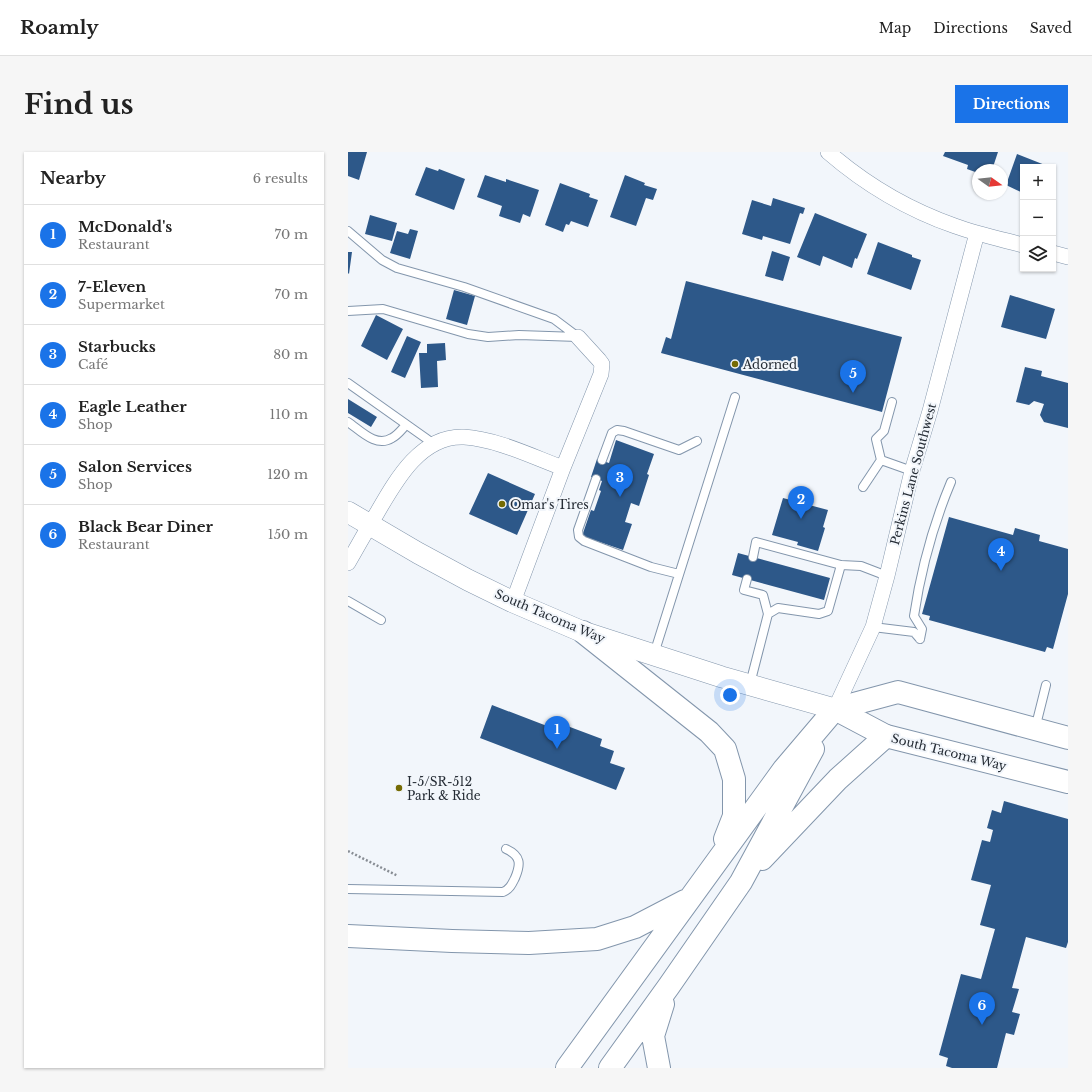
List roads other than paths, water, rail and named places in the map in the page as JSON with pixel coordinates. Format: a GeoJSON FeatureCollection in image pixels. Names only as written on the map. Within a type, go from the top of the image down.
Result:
{"type":"FeatureCollection","features":[{"type":"Feature","properties":{"kind":"main road","name":"South Tacoma Way"},"geometry":{"type":"LineString","coordinates":[[348,512],[451,571],[513,602],[583,632],[749,685],[835,709],[886,736],[1068,782]]}},
{"type":"Feature","properties":{"kind":"main road"},"geometry":{"type":"LineString","coordinates":[[583,632],[709,732],[725,749],[734,779],[734,816],[717,861]]}},
{"type":"Feature","properties":{"kind":"main road"},"geometry":{"type":"LineString","coordinates":[[567,1068],[784,769],[835,709],[898,692],[1068,738]]}},
{"type":"Feature","properties":{"kind":"main road"},"geometry":{"type":"LineString","coordinates":[[610,1068],[741,882],[835,709]]}},
{"type":"Feature","properties":{"kind":"main road"},"geometry":{"type":"LineString","coordinates":[[741,882],[838,779],[886,736]]}},
{"type":"Feature","properties":{"kind":"main road"},"geometry":{"type":"LineString","coordinates":[[348,936],[529,943],[597,939],[635,927],[690,898]]}},
{"type":"Feature","properties":{"kind":"main road"},"geometry":{"type":"LineString","coordinates":[[659,1068],[653,1036],[669,986]]}},
{"type":"Feature","properties":{"kind":"street"},"geometry":{"type":"LineString","coordinates":[[828,152],[863,179],[907,206],[940,221],[977,233],[1020,244]]}},
{"type":"Feature","properties":{"kind":"street","name":"Perkins Lane Southwest"},"geometry":{"type":"LineString","coordinates":[[835,709],[873,627],[887,576],[912,471],[930,411],[977,233]]}},
{"type":"Feature","properties":{"kind":"street"},"geometry":{"type":"LineString","coordinates":[[1056,254],[1068,257]]}},
{"type":"Feature","properties":{"kind":"street"},"geometry":{"type":"LineString","coordinates":[[513,602],[563,468],[601,374],[602,364],[578,337]]}},
{"type":"Feature","properties":{"kind":"street"},"geometry":{"type":"LineString","coordinates":[[348,563],[404,471],[414,459],[434,444],[454,437],[477,439],[514,450],[563,468]]}},
{"type":"Feature","properties":{"kind":"lane"},"geometry":{"type":"LineString","coordinates":[[348,232],[382,260],[397,268],[464,287],[554,319],[578,337]]}},
{"type":"Feature","properties":{"kind":"lane"},"geometry":{"type":"LineString","coordinates":[[348,310],[383,309],[468,334],[488,337],[519,335],[578,337]]}},
{"type":"Feature","properties":{"kind":"lane"},"geometry":{"type":"LineString","coordinates":[[348,383],[434,444]]}},
{"type":"Feature","properties":{"kind":"lane"},"geometry":{"type":"LineString","coordinates":[[653,655],[735,397]]}},
{"type":"Feature","properties":{"kind":"lane"},"geometry":{"type":"LineString","coordinates":[[864,487],[881,460],[876,440],[884,431],[892,402]]}},
{"type":"Feature","properties":{"kind":"lane"},"geometry":{"type":"LineString","coordinates":[[348,422],[374,440],[386,441],[393,437],[406,425]]}},
{"type":"Feature","properties":{"kind":"lane"},"geometry":{"type":"LineString","coordinates":[[602,460],[612,433],[617,430],[679,450],[697,441]]}},
{"type":"Feature","properties":{"kind":"lane"},"geometry":{"type":"LineString","coordinates":[[881,460],[912,471]]}},
{"type":"Feature","properties":{"kind":"lane"},"geometry":{"type":"LineString","coordinates":[[596,479],[578,530],[579,537],[584,541],[652,567],[679,574]]}},
{"type":"Feature","properties":{"kind":"lane"},"geometry":{"type":"LineString","coordinates":[[873,627],[914,632],[920,639],[922,629],[914,616],[920,580],[938,513],[951,482]]}},
{"type":"Feature","properties":{"kind":"lane"},"geometry":{"type":"LineString","coordinates":[[753,557],[756,542],[841,565],[861,566],[887,576]]}},
{"type":"Feature","properties":{"kind":"lane"},"geometry":{"type":"LineString","coordinates":[[768,614],[778,608],[819,614],[828,611],[841,565]]}},
{"type":"Feature","properties":{"kind":"lane"},"geometry":{"type":"LineString","coordinates":[[747,579],[744,590],[764,595],[768,614],[749,685]]}},
{"type":"Feature","properties":{"kind":"lane"},"geometry":{"type":"LineString","coordinates":[[348,601],[381,620]]}},
{"type":"Feature","properties":{"kind":"lane"},"geometry":{"type":"LineString","coordinates":[[1035,730],[1046,685]]}},
{"type":"Feature","properties":{"kind":"lane"},"geometry":{"type":"LineString","coordinates":[[348,889],[503,892],[510,887],[519,865],[518,858],[515,854],[506,849]]}},
{"type":"Feature","properties":{"kind":"place","name":"Adorned"},"geometry":{"type":"Point","coordinates":[735,364]}},
{"type":"Feature","properties":{"kind":"place","name":"Salon Services"},"geometry":{"type":"Point","coordinates":[853,393]}},
{"type":"Feature","properties":{"kind":"place","name":"Starbucks"},"geometry":{"type":"Point","coordinates":[620,497]}},
{"type":"Feature","properties":{"kind":"place","name":"Omar's Tires"},"geometry":{"type":"Point","coordinates":[502,504]}},
{"type":"Feature","properties":{"kind":"place","name":"7-Eleven"},"geometry":{"type":"Point","coordinates":[801,519]}},
{"type":"Feature","properties":{"kind":"place","name":"Eagle Leather"},"geometry":{"type":"Point","coordinates":[1001,571]}},
{"type":"Feature","properties":{"kind":"place","name":"McDonald's"},"geometry":{"type":"Point","coordinates":[557,749]}},
{"type":"Feature","properties":{"kind":"place","name":"I-5/SR-512 Park & Ride"},"geometry":{"type":"Point","coordinates":[399,788]}},
{"type":"Feature","properties":{"kind":"place","name":"Black Bear Diner"},"geometry":{"type":"Point","coordinates":[982,1025]}}]}
